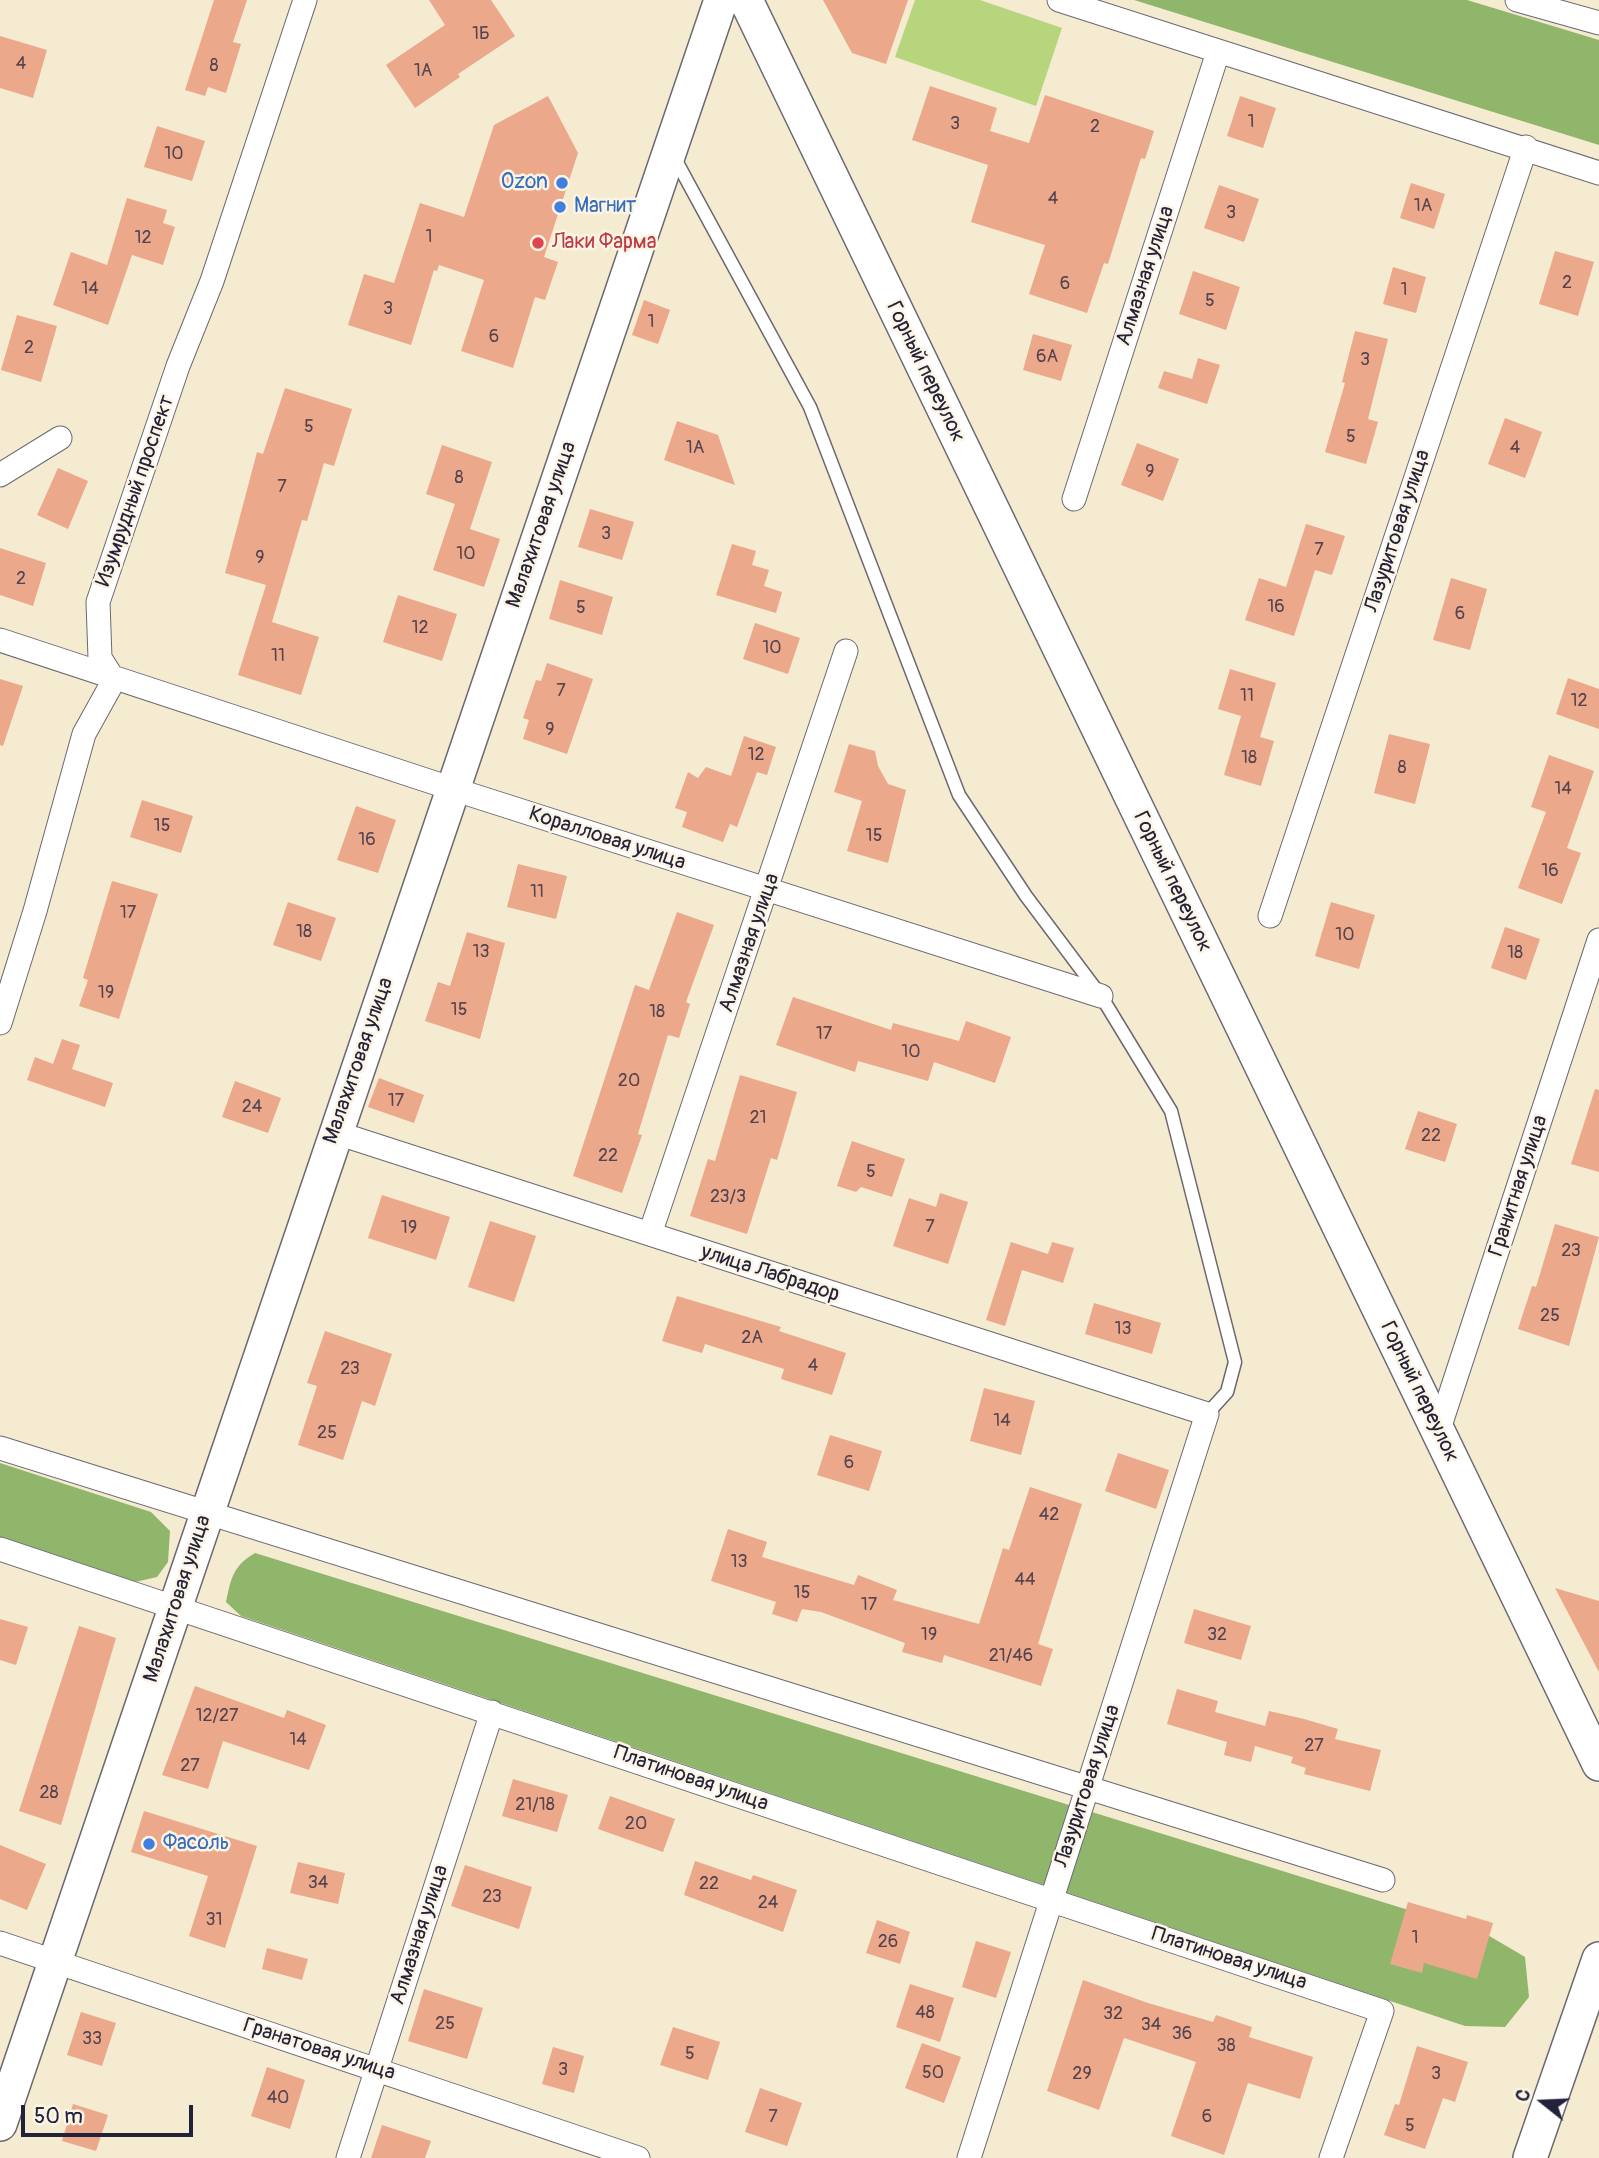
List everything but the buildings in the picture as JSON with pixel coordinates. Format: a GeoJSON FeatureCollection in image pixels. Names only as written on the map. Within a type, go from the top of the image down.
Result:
{"type":"FeatureCollection","features":[{"type":"Feature","properties":{"kind":"street","name":"Изумрудный проспект"},"geometry":{"type":"LineString","coordinates":[[114,680],[100,658],[98,602],[178,366],[212,281],[305,0]]}},
{"type":"Feature","properties":{"kind":"street","name":"Малахитовая улица"},"geometry":{"type":"LineString","coordinates":[[0,2124],[334,1132],[721,0]]}},
{"type":"Feature","properties":{"kind":"street","name":"Горный переулок"},"geometry":{"type":"LineString","coordinates":[[746,0],[1599,1764]]}},
{"type":"Feature","properties":{"kind":"street"},"geometry":{"type":"LineString","coordinates":[[1059,0],[1526,147],[1599,173]]}},
{"type":"Feature","properties":{"kind":"street"},"geometry":{"type":"LineString","coordinates":[[1517,0],[1587,14]]}},
{"type":"Feature","properties":{"kind":"street","name":"Алмазная улица"},"geometry":{"type":"LineString","coordinates":[[1074,499],[1219,52]]}},
{"type":"Feature","properties":{"kind":"street","name":"Лазуритовая улица"},"geometry":{"type":"LineString","coordinates":[[1270,916],[1526,147]]}},
{"type":"Feature","properties":{"kind":"street"},"geometry":{"type":"LineString","coordinates":[[0,475],[60,438]]}},
{"type":"Feature","properties":{"kind":"street","name":"Коралловая улица"},"geometry":{"type":"LineString","coordinates":[[0,640],[114,680],[1101,996]]}},
{"type":"Feature","properties":{"kind":"street","name":"Алмазная улица"},"geometry":{"type":"LineString","coordinates":[[650,1234],[768,890],[846,651]]}},
{"type":"Feature","properties":{"kind":"street"},"geometry":{"type":"LineString","coordinates":[[0,1023],[35,911],[84,734],[114,680]]}},
{"type":"Feature","properties":{"kind":"street","name":"Гранитная улица"},"geometry":{"type":"LineString","coordinates":[[1438,1432],[1599,940]]}},
{"type":"Feature","properties":{"kind":"street","name":"улица Лабрадор"},"geometry":{"type":"LineString","coordinates":[[334,1132],[1207,1414]]}},
{"type":"Feature","properties":{"kind":"street","name":"Лазуритовая улица"},"geometry":{"type":"LineString","coordinates":[[970,2158],[1207,1414]]}},
{"type":"Feature","properties":{"kind":"street"},"geometry":{"type":"LineString","coordinates":[[0,1448],[1383,1880]]}},
{"type":"Feature","properties":{"kind":"street","name":"Платиновая улица"},"geometry":{"type":"LineString","coordinates":[[0,1549],[1382,2011],[1331,2158]]}},
{"type":"Feature","properties":{"kind":"street","name":"Алмазная улица"},"geometry":{"type":"LineString","coordinates":[[348,2158],[492,1712]]}},
{"type":"Feature","properties":{"kind":"street","name":"Гранатовая улица"},"geometry":{"type":"LineString","coordinates":[[0,1943],[638,2158]]}},
{"type":"Feature","properties":{"kind":"street"},"geometry":{"type":"LineString","coordinates":[[1530,2158],[1599,1959]]}},
{"type":"Feature","properties":{"kind":"lane"},"geometry":{"type":"LineString","coordinates":[[670,149],[810,407],[959,795],[1026,895],[1101,996],[1171,1111],[1235,1362],[1227,1392],[1207,1414]]}},
{"type":"Feature","properties":{"kind":"green space"},"geometry":{"type":"Polygon","coordinates":[[[915,0],[980,0],[1062,28],[1036,106],[895,57],[915,0]]]}},
{"type":"Feature","properties":{"kind":"green space"},"geometry":{"type":"Polygon","coordinates":[[[1134,0],[1467,0],[1599,40],[1599,145],[1134,0]]]}},
{"type":"Feature","properties":{"kind":"green space"},"geometry":{"type":"Polygon","coordinates":[[[0,1463],[151,1512],[170,1531],[168,1562],[157,1577],[135,1582],[0,1537],[0,1463]]]}},
{"type":"Feature","properties":{"kind":"green space"},"geometry":{"type":"Polygon","coordinates":[[[255,1553],[1486,1934],[1525,1957],[1529,1997],[1505,2027],[1465,2026],[241,1616],[226,1602],[237,1568],[255,1553]]]}},
{"type":"Feature","properties":{"kind":"place","name":"Ozon"},"geometry":{"type":"Point","coordinates":[562,183]}},
{"type":"Feature","properties":{"kind":"place","name":"Магнит"},"geometry":{"type":"Point","coordinates":[560,207]}},
{"type":"Feature","properties":{"kind":"place","name":"Лаки Фарма"},"geometry":{"type":"Point","coordinates":[538,243]}},
{"type":"Feature","properties":{"kind":"place","name":"Фасоль"},"geometry":{"type":"Point","coordinates":[149,1844]}}]}
